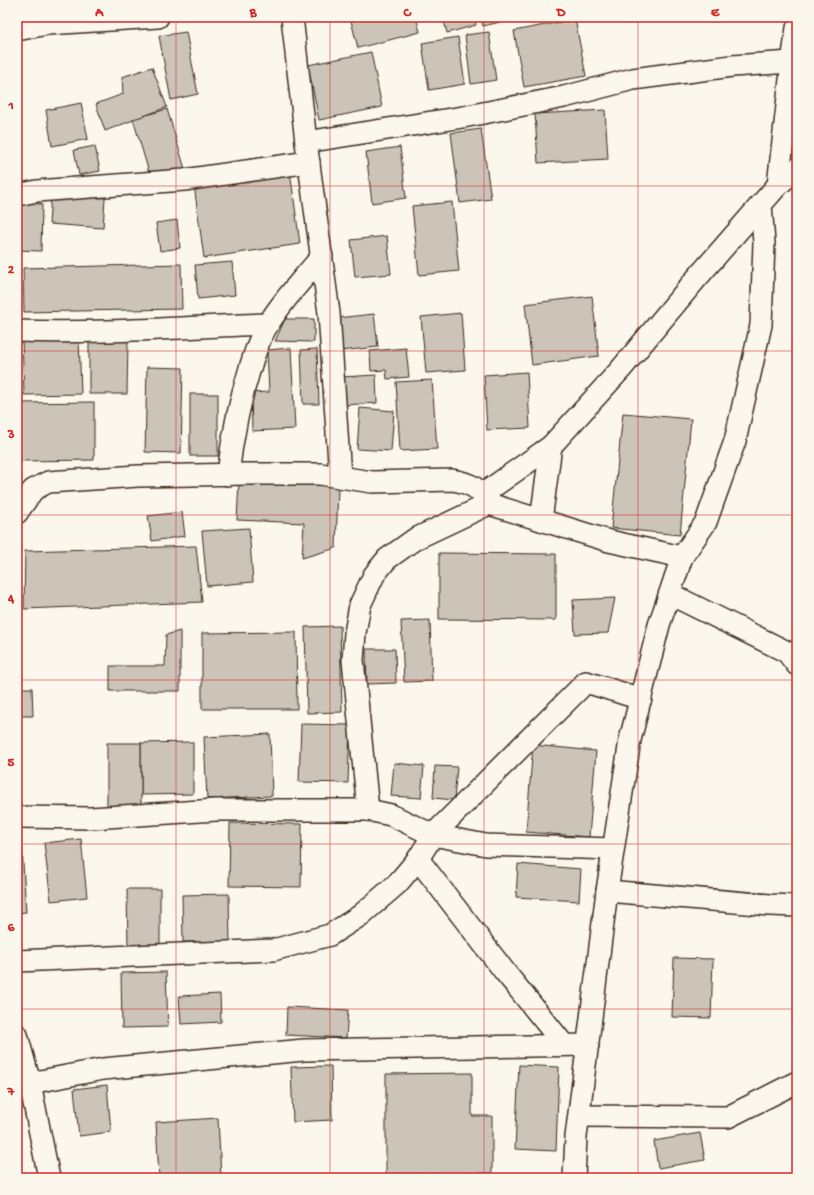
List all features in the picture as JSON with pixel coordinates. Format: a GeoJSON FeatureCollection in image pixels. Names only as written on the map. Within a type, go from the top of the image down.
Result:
{"type":"FeatureCollection","features":[{"type":"Feature","properties":{"kind":"street"},"geometry":{"type":"LineString","coordinates":[[17,30],[59,20],[158,17]]}},
{"type":"Feature","properties":{"kind":"street"},"geometry":{"type":"LineString","coordinates":[[292,17],[329,313],[340,477]]}},
{"type":"Feature","properties":{"kind":"street"},"geometry":{"type":"LineString","coordinates":[[778,185],[797,28]]}},
{"type":"Feature","properties":{"kind":"street"},"geometry":{"type":"LineString","coordinates":[[17,195],[37,191],[184,180],[564,97],[633,79],[732,66],[792,62]]}},
{"type":"Feature","properties":{"kind":"street"},"geometry":{"type":"LineString","coordinates":[[368,810],[354,660],[355,632],[360,605],[374,575],[387,559],[415,538],[486,499],[551,446],[621,369],[696,279],[778,185],[797,169]]}},
{"type":"Feature","properties":{"kind":"street"},"geometry":{"type":"LineString","coordinates":[[574,1178],[579,1116],[607,890],[630,740],[659,625],[682,558],[706,522],[735,441],[761,325],[764,243],[761,205]]}},
{"type":"Feature","properties":{"kind":"street"},"geometry":{"type":"LineString","coordinates":[[228,475],[240,398],[257,348],[268,324],[284,300],[322,256]]}},
{"type":"Feature","properties":{"kind":"street"},"geometry":{"type":"LineString","coordinates":[[17,331],[114,331],[268,324]]}},
{"type":"Feature","properties":{"kind":"street"},"geometry":{"type":"LineString","coordinates":[[541,520],[551,446]]}},
{"type":"Feature","properties":{"kind":"street"},"geometry":{"type":"LineString","coordinates":[[17,513],[33,490],[48,482],[138,476],[320,474],[372,482],[452,480],[465,482],[486,499],[541,520],[609,541],[682,558]]}},
{"type":"Feature","properties":{"kind":"street"},"geometry":{"type":"LineString","coordinates":[[670,594],[787,652],[797,665]]}},
{"type":"Feature","properties":{"kind":"street"},"geometry":{"type":"LineString","coordinates":[[761,640],[797,643]]}},
{"type":"Feature","properties":{"kind":"street"},"geometry":{"type":"LineString","coordinates":[[17,961],[273,950],[330,935],[361,915],[396,884],[418,859],[434,835],[586,682],[641,699]]}},
{"type":"Feature","properties":{"kind":"street"},"geometry":{"type":"LineString","coordinates":[[17,817],[91,818],[216,810],[368,810],[391,815],[434,835],[486,845],[613,849]]}},
{"type":"Feature","properties":{"kind":"street"},"geometry":{"type":"LineString","coordinates":[[418,859],[505,972],[564,1045]]}},
{"type":"Feature","properties":{"kind":"street"},"geometry":{"type":"LineString","coordinates":[[607,890],[762,905],[797,906]]}},
{"type":"Feature","properties":{"kind":"street"},"geometry":{"type":"LineString","coordinates":[[17,1035],[26,1085],[49,1178]]}},
{"type":"Feature","properties":{"kind":"street"},"geometry":{"type":"LineString","coordinates":[[26,1085],[103,1069],[304,1050],[588,1045]]}},
{"type":"Feature","properties":{"kind":"street"},"geometry":{"type":"LineString","coordinates":[[579,1116],[728,1117],[797,1082]]}},
{"type":"Feature","properties":{"kind":"building"},"geometry":{"type":"Polygon","coordinates":[[[350,17],[416,17],[420,32],[358,48],[350,17]]]}},
{"type":"Feature","properties":{"kind":"building"},"geometry":{"type":"Polygon","coordinates":[[[443,17],[474,17],[476,25],[447,33],[443,17]]]}},
{"type":"Feature","properties":{"kind":"building"},"geometry":{"type":"Polygon","coordinates":[[[481,17],[512,17],[513,19],[483,26],[481,17]]]}},
{"type":"Feature","properties":{"kind":"building"},"geometry":{"type":"Polygon","coordinates":[[[575,19],[586,76],[524,87],[514,31],[575,19]]]}},
{"type":"Feature","properties":{"kind":"building"},"geometry":{"type":"Polygon","coordinates":[[[186,32],[198,94],[171,100],[159,36],[186,32]]]}},
{"type":"Feature","properties":{"kind":"building"},"geometry":{"type":"Polygon","coordinates":[[[489,32],[496,80],[471,84],[465,35],[489,32]]]}},
{"type":"Feature","properties":{"kind":"building"},"geometry":{"type":"Polygon","coordinates":[[[458,37],[465,84],[429,90],[422,43],[458,37]]]}},
{"type":"Feature","properties":{"kind":"building"},"geometry":{"type":"Polygon","coordinates":[[[371,52],[382,107],[319,120],[308,65],[371,52]]]}},
{"type":"Feature","properties":{"kind":"building"},"geometry":{"type":"Polygon","coordinates":[[[152,67],[167,107],[105,131],[96,104],[123,94],[122,77],[152,67]]]}},
{"type":"Feature","properties":{"kind":"building"},"geometry":{"type":"Polygon","coordinates":[[[81,103],[88,139],[52,146],[46,110],[81,103]]]}},
{"type":"Feature","properties":{"kind":"building"},"geometry":{"type":"Polygon","coordinates":[[[167,109],[185,169],[151,179],[133,119],[167,109]]]}},
{"type":"Feature","properties":{"kind":"building"},"geometry":{"type":"Polygon","coordinates":[[[605,110],[608,159],[538,163],[535,114],[605,110]]]}},
{"type":"Feature","properties":{"kind":"building"},"geometry":{"type":"Polygon","coordinates":[[[481,129],[491,199],[460,203],[451,133],[481,129]]]}},
{"type":"Feature","properties":{"kind":"building"},"geometry":{"type":"Polygon","coordinates":[[[95,146],[100,171],[79,175],[74,150],[95,146]]]}},
{"type":"Feature","properties":{"kind":"building"},"geometry":{"type":"Polygon","coordinates":[[[400,147],[406,198],[372,203],[366,152],[400,147]]]}},
{"type":"Feature","properties":{"kind":"building"},"geometry":{"type":"Polygon","coordinates":[[[290,171],[300,244],[204,258],[194,185],[290,171]]]}},
{"type":"Feature","properties":{"kind":"building"},"geometry":{"type":"Polygon","coordinates":[[[51,195],[105,198],[103,228],[49,224],[51,195]]]}},
{"type":"Feature","properties":{"kind":"building"},"geometry":{"type":"Polygon","coordinates":[[[452,202],[459,271],[419,275],[412,206],[452,202]]]}},
{"type":"Feature","properties":{"kind":"building"},"geometry":{"type":"Polygon","coordinates":[[[17,203],[42,204],[41,251],[17,250],[17,203]]]}},
{"type":"Feature","properties":{"kind":"building"},"geometry":{"type":"Polygon","coordinates":[[[177,220],[180,248],[160,251],[156,223],[177,220]]]}},
{"type":"Feature","properties":{"kind":"building"},"geometry":{"type":"Polygon","coordinates":[[[387,236],[391,274],[355,277],[351,240],[387,236]]]}},
{"type":"Feature","properties":{"kind":"building"},"geometry":{"type":"Polygon","coordinates":[[[17,255],[20,256],[18,289],[17,289],[17,255]]]}},
{"type":"Feature","properties":{"kind":"building"},"geometry":{"type":"Polygon","coordinates":[[[232,262],[235,295],[198,299],[195,265],[232,262]]]}},
{"type":"Feature","properties":{"kind":"building"},"geometry":{"type":"Polygon","coordinates":[[[181,264],[182,309],[24,312],[23,268],[181,264]]]}},
{"type":"Feature","properties":{"kind":"building"},"geometry":{"type":"Polygon","coordinates":[[[592,296],[599,356],[532,365],[525,304],[592,296]]]}},
{"type":"Feature","properties":{"kind":"building"},"geometry":{"type":"Polygon","coordinates":[[[461,313],[465,370],[426,373],[421,317],[461,313]]]}},
{"type":"Feature","properties":{"kind":"building"},"geometry":{"type":"Polygon","coordinates":[[[374,314],[378,347],[340,351],[337,318],[374,314]]]}},
{"type":"Feature","properties":{"kind":"building"},"geometry":{"type":"Polygon","coordinates":[[[285,319],[314,319],[314,342],[275,341],[285,319]]]}},
{"type":"Feature","properties":{"kind":"building"},"geometry":{"type":"Polygon","coordinates":[[[79,338],[81,394],[24,395],[22,340],[79,338]]]}},
{"type":"Feature","properties":{"kind":"building"},"geometry":{"type":"Polygon","coordinates":[[[89,341],[128,341],[127,394],[89,394],[89,341]]]}},
{"type":"Feature","properties":{"kind":"building"},"geometry":{"type":"Polygon","coordinates":[[[291,348],[295,429],[252,431],[251,393],[269,392],[267,350],[291,348]]]}},
{"type":"Feature","properties":{"kind":"building"},"geometry":{"type":"Polygon","coordinates":[[[406,348],[409,377],[387,379],[386,370],[371,371],[370,351],[406,348]]]}},
{"type":"Feature","properties":{"kind":"building"},"geometry":{"type":"Polygon","coordinates":[[[317,349],[319,404],[303,404],[301,350],[317,349]]]}},
{"type":"Feature","properties":{"kind":"building"},"geometry":{"type":"Polygon","coordinates":[[[147,367],[183,368],[181,453],[145,452],[147,367]]]}},
{"type":"Feature","properties":{"kind":"building"},"geometry":{"type":"Polygon","coordinates":[[[527,372],[530,428],[487,430],[484,375],[527,372]]]}},
{"type":"Feature","properties":{"kind":"building"},"geometry":{"type":"Polygon","coordinates":[[[376,375],[377,403],[343,405],[341,377],[376,375]]]}},
{"type":"Feature","properties":{"kind":"building"},"geometry":{"type":"Polygon","coordinates":[[[432,380],[437,449],[400,451],[396,382],[432,380]]]}},
{"type":"Feature","properties":{"kind":"building"},"geometry":{"type":"Polygon","coordinates":[[[190,394],[218,394],[218,456],[190,456],[190,394]]]}},
{"type":"Feature","properties":{"kind":"building"},"geometry":{"type":"Polygon","coordinates":[[[94,402],[94,460],[18,461],[18,403],[94,402]]]}},
{"type":"Feature","properties":{"kind":"building"},"geometry":{"type":"Polygon","coordinates":[[[360,408],[394,411],[391,451],[357,449],[360,408]]]}},
{"type":"Feature","properties":{"kind":"building"},"geometry":{"type":"Polygon","coordinates":[[[623,413],[691,419],[680,535],[611,528],[623,413]]]}},
{"type":"Feature","properties":{"kind":"building"},"geometry":{"type":"Polygon","coordinates":[[[239,482],[338,486],[336,548],[302,558],[304,523],[237,520],[239,482]]]}},
{"type":"Feature","properties":{"kind":"building"},"geometry":{"type":"Polygon","coordinates":[[[182,512],[185,536],[152,541],[148,516],[182,512]]]}},
{"type":"Feature","properties":{"kind":"building"},"geometry":{"type":"Polygon","coordinates":[[[249,528],[253,582],[207,586],[202,531],[249,528]]]}},
{"type":"Feature","properties":{"kind":"building"},"geometry":{"type":"Polygon","coordinates":[[[196,546],[202,602],[24,609],[25,551],[196,546]]]}},
{"type":"Feature","properties":{"kind":"building"},"geometry":{"type":"Polygon","coordinates":[[[439,553],[556,554],[556,620],[439,619],[439,553]]]}},
{"type":"Feature","properties":{"kind":"building"},"geometry":{"type":"Polygon","coordinates":[[[615,598],[608,633],[575,634],[573,600],[615,598]]]}},
{"type":"Feature","properties":{"kind":"building"},"geometry":{"type":"Polygon","coordinates":[[[430,620],[432,681],[404,682],[401,621],[430,620]]]}},
{"type":"Feature","properties":{"kind":"building"},"geometry":{"type":"Polygon","coordinates":[[[340,626],[342,712],[307,713],[305,627],[340,626]]]}},
{"type":"Feature","properties":{"kind":"building"},"geometry":{"type":"Polygon","coordinates":[[[180,631],[180,691],[110,691],[110,666],[165,666],[166,635],[180,631]]]}},
{"type":"Feature","properties":{"kind":"building"},"geometry":{"type":"Polygon","coordinates":[[[296,632],[297,709],[202,709],[202,633],[296,632]]]}},
{"type":"Feature","properties":{"kind":"building"},"geometry":{"type":"Polygon","coordinates":[[[366,649],[395,649],[396,683],[367,684],[366,649]]]}},
{"type":"Feature","properties":{"kind":"building"},"geometry":{"type":"Polygon","coordinates":[[[17,688],[32,688],[33,716],[17,716],[17,688]]]}},
{"type":"Feature","properties":{"kind":"building"},"geometry":{"type":"Polygon","coordinates":[[[301,724],[350,725],[348,783],[299,782],[301,724]]]}},
{"type":"Feature","properties":{"kind":"building"},"geometry":{"type":"Polygon","coordinates":[[[270,734],[272,796],[207,799],[204,737],[270,734]]]}},
{"type":"Feature","properties":{"kind":"building"},"geometry":{"type":"Polygon","coordinates":[[[193,742],[193,794],[141,795],[141,743],[193,742]]]}},
{"type":"Feature","properties":{"kind":"building"},"geometry":{"type":"Polygon","coordinates":[[[107,743],[141,743],[141,806],[107,806],[107,743]]]}},
{"type":"Feature","properties":{"kind":"building"},"geometry":{"type":"Polygon","coordinates":[[[533,745],[596,751],[589,837],[526,832],[533,745]]]}},
{"type":"Feature","properties":{"kind":"building"},"geometry":{"type":"Polygon","coordinates":[[[394,763],[424,766],[421,798],[391,796],[394,763]]]}},
{"type":"Feature","properties":{"kind":"building"},"geometry":{"type":"Polygon","coordinates":[[[435,766],[457,767],[454,800],[433,798],[435,766]]]}},
{"type":"Feature","properties":{"kind":"building"},"geometry":{"type":"Polygon","coordinates":[[[230,823],[302,824],[301,887],[229,886],[230,823]]]}},
{"type":"Feature","properties":{"kind":"building"},"geometry":{"type":"Polygon","coordinates":[[[81,839],[87,897],[51,901],[44,843],[81,839]]]}},
{"type":"Feature","properties":{"kind":"building"},"geometry":{"type":"Polygon","coordinates":[[[17,847],[22,847],[26,912],[17,913],[17,847]]]}},
{"type":"Feature","properties":{"kind":"building"},"geometry":{"type":"Polygon","coordinates":[[[518,864],[581,869],[579,901],[516,897],[518,864]]]}},
{"type":"Feature","properties":{"kind":"building"},"geometry":{"type":"Polygon","coordinates":[[[127,889],[160,889],[160,946],[128,947],[127,889]]]}},
{"type":"Feature","properties":{"kind":"building"},"geometry":{"type":"Polygon","coordinates":[[[229,894],[230,942],[183,942],[182,895],[229,894]]]}},
{"type":"Feature","properties":{"kind":"building"},"geometry":{"type":"Polygon","coordinates":[[[674,958],[713,959],[711,1018],[672,1017],[674,958]]]}},
{"type":"Feature","properties":{"kind":"building"},"geometry":{"type":"Polygon","coordinates":[[[166,972],[168,1027],[122,1028],[121,973],[166,972]]]}},
{"type":"Feature","properties":{"kind":"building"},"geometry":{"type":"Polygon","coordinates":[[[220,994],[221,1022],[181,1024],[179,996],[220,994]]]}},
{"type":"Feature","properties":{"kind":"building"},"geometry":{"type":"Polygon","coordinates":[[[287,1007],[348,1010],[346,1038],[286,1035],[287,1007]]]}},
{"type":"Feature","properties":{"kind":"building"},"geometry":{"type":"Polygon","coordinates":[[[519,1065],[559,1067],[556,1151],[515,1149],[519,1065]]]}},
{"type":"Feature","properties":{"kind":"building"},"geometry":{"type":"Polygon","coordinates":[[[331,1066],[332,1120],[293,1122],[291,1067],[331,1066]]]}},
{"type":"Feature","properties":{"kind":"building"},"geometry":{"type":"Polygon","coordinates":[[[472,1073],[472,1116],[492,1116],[492,1173],[386,1174],[386,1074],[472,1073]]]}},
{"type":"Feature","properties":{"kind":"building"},"geometry":{"type":"Polygon","coordinates":[[[107,1085],[111,1132],[79,1136],[74,1089],[107,1085]]]}},
{"type":"Feature","properties":{"kind":"building"},"geometry":{"type":"Polygon","coordinates":[[[218,1118],[221,1178],[159,1178],[156,1122],[218,1118]]]}},
{"type":"Feature","properties":{"kind":"building"},"geometry":{"type":"Polygon","coordinates":[[[700,1133],[705,1160],[658,1168],[654,1141],[700,1133]]]}}]}
